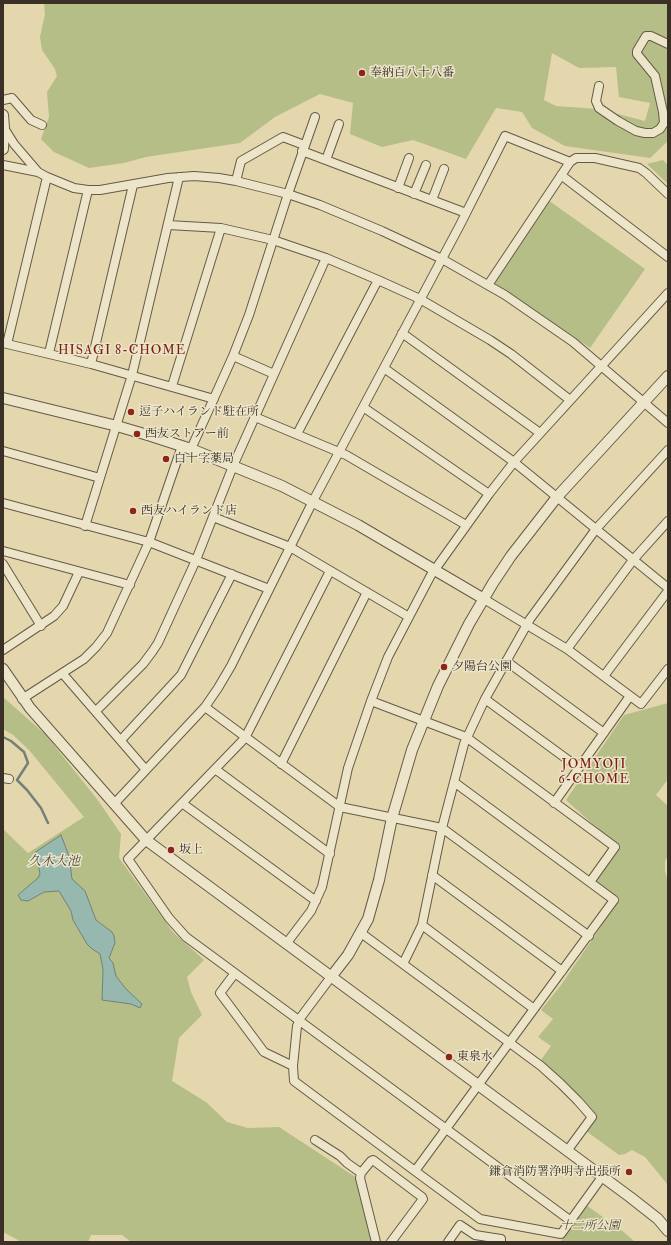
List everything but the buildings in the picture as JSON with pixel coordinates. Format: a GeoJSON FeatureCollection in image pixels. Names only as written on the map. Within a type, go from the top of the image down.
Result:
{"type":"FeatureCollection","features":[{"type":"Feature","properties":{"kind":"street"},"geometry":{"type":"LineString","coordinates":[[599,86],[596,101],[599,108],[636,131],[653,133],[660,129],[664,123],[663,112],[655,76],[637,54],[637,51],[646,36],[651,36],[668,44]]}},
{"type":"Feature","properties":{"kind":"street"},"geometry":{"type":"LineString","coordinates":[[3,100],[12,98],[31,120],[42,125]]}},
{"type":"Feature","properties":{"kind":"street"},"geometry":{"type":"LineString","coordinates":[[3,115],[3,150]]}},
{"type":"Feature","properties":{"kind":"street"},"geometry":{"type":"LineString","coordinates":[[22,699],[64,674],[84,659],[103,637],[116,616],[150,542],[186,448],[214,399],[233,356],[249,315],[303,148],[315,117]]}},
{"type":"Feature","properties":{"kind":"street"},"geometry":{"type":"LineString","coordinates":[[326,160],[339,124]]}},
{"type":"Feature","properties":{"kind":"street"},"geometry":{"type":"LineString","coordinates":[[4,128],[14,144],[38,172],[46,177],[74,188],[100,190],[179,177],[194,176],[236,181],[288,194],[320,205],[382,231],[442,259],[488,285],[544,321],[602,365],[668,423]]}},
{"type":"Feature","properties":{"kind":"street"},"geometry":{"type":"LineString","coordinates":[[114,804],[205,707],[231,666],[313,501],[466,214],[505,136],[570,162]]}},
{"type":"Feature","properties":{"kind":"street"},"geometry":{"type":"LineString","coordinates":[[236,181],[241,161],[283,137],[326,160],[466,214]]}},
{"type":"Feature","properties":{"kind":"street"},"geometry":{"type":"LineString","coordinates":[[398,188],[409,158]]}},
{"type":"Feature","properties":{"kind":"street"},"geometry":{"type":"LineString","coordinates":[[488,285],[561,174],[570,162],[576,158],[595,158],[639,168],[668,194]]}},
{"type":"Feature","properties":{"kind":"street"},"geometry":{"type":"LineString","coordinates":[[3,165],[38,172]]}},
{"type":"Feature","properties":{"kind":"street"},"geometry":{"type":"LineString","coordinates":[[414,194],[426,165]]}},
{"type":"Feature","properties":{"kind":"street"},"geometry":{"type":"LineString","coordinates":[[432,200],[444,170]]}},
{"type":"Feature","properties":{"kind":"street"},"geometry":{"type":"LineString","coordinates":[[561,174],[666,253]]}},
{"type":"Feature","properties":{"kind":"street"},"geometry":{"type":"LineString","coordinates":[[46,177],[5,343],[91,364],[214,399]]}},
{"type":"Feature","properties":{"kind":"street"},"geometry":{"type":"LineString","coordinates":[[85,526],[132,375],[179,177]]}},
{"type":"Feature","properties":{"kind":"street"},"geometry":{"type":"LineString","coordinates":[[91,364],[133,185]]}},
{"type":"Feature","properties":{"kind":"street"},"geometry":{"type":"LineString","coordinates":[[49,354],[88,190]]}},
{"type":"Feature","properties":{"kind":"street"},"geometry":{"type":"LineString","coordinates":[[168,225],[221,228],[273,240],[326,258],[378,280],[420,299],[500,347],[570,400]]}},
{"type":"Feature","properties":{"kind":"street"},"geometry":{"type":"LineString","coordinates":[[172,386],[221,228]]}},
{"type":"Feature","properties":{"kind":"street"},"geometry":{"type":"LineString","coordinates":[[96,711],[143,664],[152,652],[196,560],[233,466],[326,258]]}},
{"type":"Feature","properties":{"kind":"street"},"geometry":{"type":"LineString","coordinates":[[297,434],[378,280]]}},
{"type":"Feature","properties":{"kind":"street"},"geometry":{"type":"LineString","coordinates":[[286,944],[316,901],[322,887],[348,768],[371,701],[388,657],[434,569],[514,462],[668,293]]}},
{"type":"Feature","properties":{"kind":"street"},"geometry":{"type":"LineString","coordinates":[[402,333],[540,432]]}},
{"type":"Feature","properties":{"kind":"street"},"geometry":{"type":"LineString","coordinates":[[233,356],[274,374]]}},
{"type":"Feature","properties":{"kind":"street"},"geometry":{"type":"LineString","coordinates":[[384,368],[514,462],[668,590],[604,676]]}},
{"type":"Feature","properties":{"kind":"street"},"geometry":{"type":"LineString","coordinates":[[602,1177],[561,1234],[480,1219],[294,1081],[293,1066],[297,1026],[299,1020],[348,955],[368,919],[374,901],[392,818],[412,750],[452,655],[511,556],[557,497],[668,376]]}},
{"type":"Feature","properties":{"kind":"street"},"geometry":{"type":"LineString","coordinates":[[3,398],[117,426],[186,448],[282,486],[358,525],[526,624],[567,649],[641,704],[668,669]]}},
{"type":"Feature","properties":{"kind":"street"},"geometry":{"type":"LineString","coordinates":[[363,407],[489,494]]}},
{"type":"Feature","properties":{"kind":"street"},"geometry":{"type":"LineString","coordinates":[[255,417],[339,451],[466,525]]}},
{"type":"Feature","properties":{"kind":"street"},"geometry":{"type":"LineString","coordinates":[[403,964],[422,925],[442,828],[466,737],[485,699],[526,624],[596,529],[668,450]]}},
{"type":"Feature","properties":{"kind":"street"},"geometry":{"type":"LineString","coordinates":[[3,451],[100,478]]}},
{"type":"Feature","properties":{"kind":"street"},"geometry":{"type":"LineString","coordinates":[[3,503],[85,526],[150,542],[269,589]]}},
{"type":"Feature","properties":{"kind":"street"},"geometry":{"type":"LineString","coordinates":[[213,517],[290,547],[409,617]]}},
{"type":"Feature","properties":{"kind":"street"},"geometry":{"type":"LineString","coordinates":[[567,649],[633,560],[668,521]]}},
{"type":"Feature","properties":{"kind":"street"},"geometry":{"type":"LineString","coordinates":[[3,551],[130,585]]}},
{"type":"Feature","properties":{"kind":"street"},"geometry":{"type":"LineString","coordinates":[[3,564],[41,626]]}},
{"type":"Feature","properties":{"kind":"street"},"geometry":{"type":"LineString","coordinates":[[330,571],[245,738],[128,859],[178,929],[186,937],[571,1221]]}},
{"type":"Feature","properties":{"kind":"street"},"geometry":{"type":"LineString","coordinates":[[3,650],[54,616],[63,606],[79,572]]}},
{"type":"Feature","properties":{"kind":"street"},"geometry":{"type":"LineString","coordinates":[[121,740],[181,675],[232,574]]}},
{"type":"Feature","properties":{"kind":"street"},"geometry":{"type":"LineString","coordinates":[[281,764],[367,592]]}},
{"type":"Feature","properties":{"kind":"street"},"geometry":{"type":"LineString","coordinates":[[506,661],[604,733]]}},
{"type":"Feature","properties":{"kind":"street"},"geometry":{"type":"LineString","coordinates":[[3,669],[22,699],[146,840],[649,1212],[668,1231]]}},
{"type":"Feature","properties":{"kind":"street"},"geometry":{"type":"LineString","coordinates":[[64,674],[146,770]]}},
{"type":"Feature","properties":{"kind":"street"},"geometry":{"type":"LineString","coordinates":[[554,803],[630,696]]}},
{"type":"Feature","properties":{"kind":"street"},"geometry":{"type":"LineString","coordinates":[[485,699],[579,768]]}},
{"type":"Feature","properties":{"kind":"street"},"geometry":{"type":"LineString","coordinates":[[371,701],[466,737],[615,847],[590,882]]}},
{"type":"Feature","properties":{"kind":"street"},"geometry":{"type":"LineString","coordinates":[[205,707],[340,807],[442,828],[589,936]]}},
{"type":"Feature","properties":{"kind":"street"},"geometry":{"type":"LineString","coordinates":[[215,769],[330,854]]}},
{"type":"Feature","properties":{"kind":"street"},"geometry":{"type":"LineString","coordinates":[[415,1171],[614,900],[454,782]]}},
{"type":"Feature","properties":{"kind":"street"},"geometry":{"type":"LineString","coordinates":[[182,803],[316,901]]}},
{"type":"Feature","properties":{"kind":"street"},"geometry":{"type":"LineString","coordinates":[[432,875],[562,971]]}},
{"type":"Feature","properties":{"kind":"street"},"geometry":{"type":"LineString","coordinates":[[422,925],[534,1009]]}},
{"type":"Feature","properties":{"kind":"street"},"geometry":{"type":"LineString","coordinates":[[361,933],[541,1066],[561,1084],[592,1117],[567,1151]]}},
{"type":"Feature","properties":{"kind":"street"},"geometry":{"type":"LineString","coordinates":[[235,973],[220,993],[264,1052],[293,1066]]}},
{"type":"Feature","properties":{"kind":"street"},"geometry":{"type":"LineString","coordinates":[[315,1140],[340,1156],[361,1173]]}},
{"type":"Feature","properties":{"kind":"street"},"geometry":{"type":"LineString","coordinates":[[376,1242],[360,1178],[361,1173],[373,1160],[423,1199],[391,1242]]}},
{"type":"Feature","properties":{"kind":"street"},"geometry":{"type":"LineString","coordinates":[[448,1242],[460,1225],[475,1236],[501,1239],[501,1242]]}},
{"type":"Feature","properties":{"kind":"green space"},"geometry":{"type":"Polygon","coordinates":[[[44,3],[668,3],[668,141],[650,158],[565,146],[532,128],[522,112],[496,108],[466,159],[413,140],[382,147],[350,134],[353,103],[320,94],[275,117],[240,143],[146,157],[124,163],[89,168],[54,152],[41,139],[49,117],[47,92],[57,76],[55,69],[42,50],[40,37],[45,14],[44,3]],[[552,53],[544,100],[556,106],[598,109],[645,121],[650,103],[619,97],[616,67],[579,68],[552,53]]]}},
{"type":"Feature","properties":{"kind":"green space"},"geometry":{"type":"Polygon","coordinates":[[[663,160],[668,165],[668,184],[647,164],[663,160]]]}},
{"type":"Feature","properties":{"kind":"green space"},"geometry":{"type":"Polygon","coordinates":[[[548,200],[645,269],[590,348],[494,283],[548,200]]]}},
{"type":"Feature","properties":{"kind":"green space"},"geometry":{"type":"Polygon","coordinates":[[[3,697],[45,734],[97,799],[121,834],[119,858],[173,932],[204,960],[187,977],[191,992],[202,1015],[179,1038],[172,1081],[206,1102],[227,1122],[248,1128],[279,1127],[357,1178],[372,1242],[131,1242],[122,1235],[91,1235],[88,1242],[19,1242],[3,1232],[3,829],[28,853],[84,817],[29,750],[13,735],[3,729],[3,697]]]}},
{"type":"Feature","properties":{"kind":"green space"},"geometry":{"type":"Polygon","coordinates":[[[668,703],[668,779],[656,795],[668,806],[668,856],[665,861],[665,871],[668,881],[668,1185],[645,1157],[632,1150],[625,1154],[619,1155],[586,1131],[596,1118],[569,1085],[541,1060],[551,1046],[538,1037],[553,1019],[541,1010],[561,985],[619,900],[596,883],[596,879],[618,847],[566,800],[624,715],[668,703]]]}},
{"type":"Feature","properties":{"kind":"green space","name":"十二所公園"},"geometry":{"type":"Polygon","coordinates":[[[586,1205],[625,1233],[635,1242],[561,1241],[586,1205]]]}},
{"type":"Feature","properties":{"kind":"water","name":"久木大池"},"geometry":{"type":"Polygon","coordinates":[[[61,835],[69,856],[72,879],[85,891],[96,920],[112,932],[114,936],[115,943],[109,958],[113,963],[116,976],[126,989],[142,1004],[140,1008],[131,1004],[102,1000],[103,969],[100,954],[87,944],[73,920],[71,911],[59,891],[44,892],[28,901],[21,900],[18,895],[38,878],[40,874],[34,853],[61,835]]]}},
{"type":"Feature","properties":{"kind":"waterway"},"geometry":{"type":"LineString","coordinates":[[3,737],[11,741],[24,752],[28,763],[17,780],[41,808],[48,823]]}},
{"type":"Feature","properties":{"kind":"place","name":"奉納百八十八番"},"geometry":{"type":"Point","coordinates":[362,73]}},
{"type":"Feature","properties":{"kind":"place","name":"逗子ハイランド駐在所"},"geometry":{"type":"Point","coordinates":[131,412]}},
{"type":"Feature","properties":{"kind":"place","name":"西友ストアー前"},"geometry":{"type":"Point","coordinates":[137,434]}},
{"type":"Feature","properties":{"kind":"place","name":"白十字薬局"},"geometry":{"type":"Point","coordinates":[166,459]}},
{"type":"Feature","properties":{"kind":"place","name":"西友ハイランド店"},"geometry":{"type":"Point","coordinates":[133,511]}},
{"type":"Feature","properties":{"kind":"place","name":"夕陽台公園"},"geometry":{"type":"Point","coordinates":[444,667]}},
{"type":"Feature","properties":{"kind":"place","name":"坂上"},"geometry":{"type":"Point","coordinates":[171,850]}},
{"type":"Feature","properties":{"kind":"place","name":"東泉水"},"geometry":{"type":"Point","coordinates":[449,1057]}},
{"type":"Feature","properties":{"kind":"place","name":"鎌倉消防署浄明寺出張所"},"geometry":{"type":"Point","coordinates":[629,1172]}},
{"type":"Feature","properties":{"kind":"district","name":"HISAGI 8-CHOME"},"geometry":{"type":"Point","coordinates":[122,351]}},
{"type":"Feature","properties":{"kind":"district","name":"JOMYOJI 6-CHOME"},"geometry":{"type":"Point","coordinates":[594,772]}}]}
